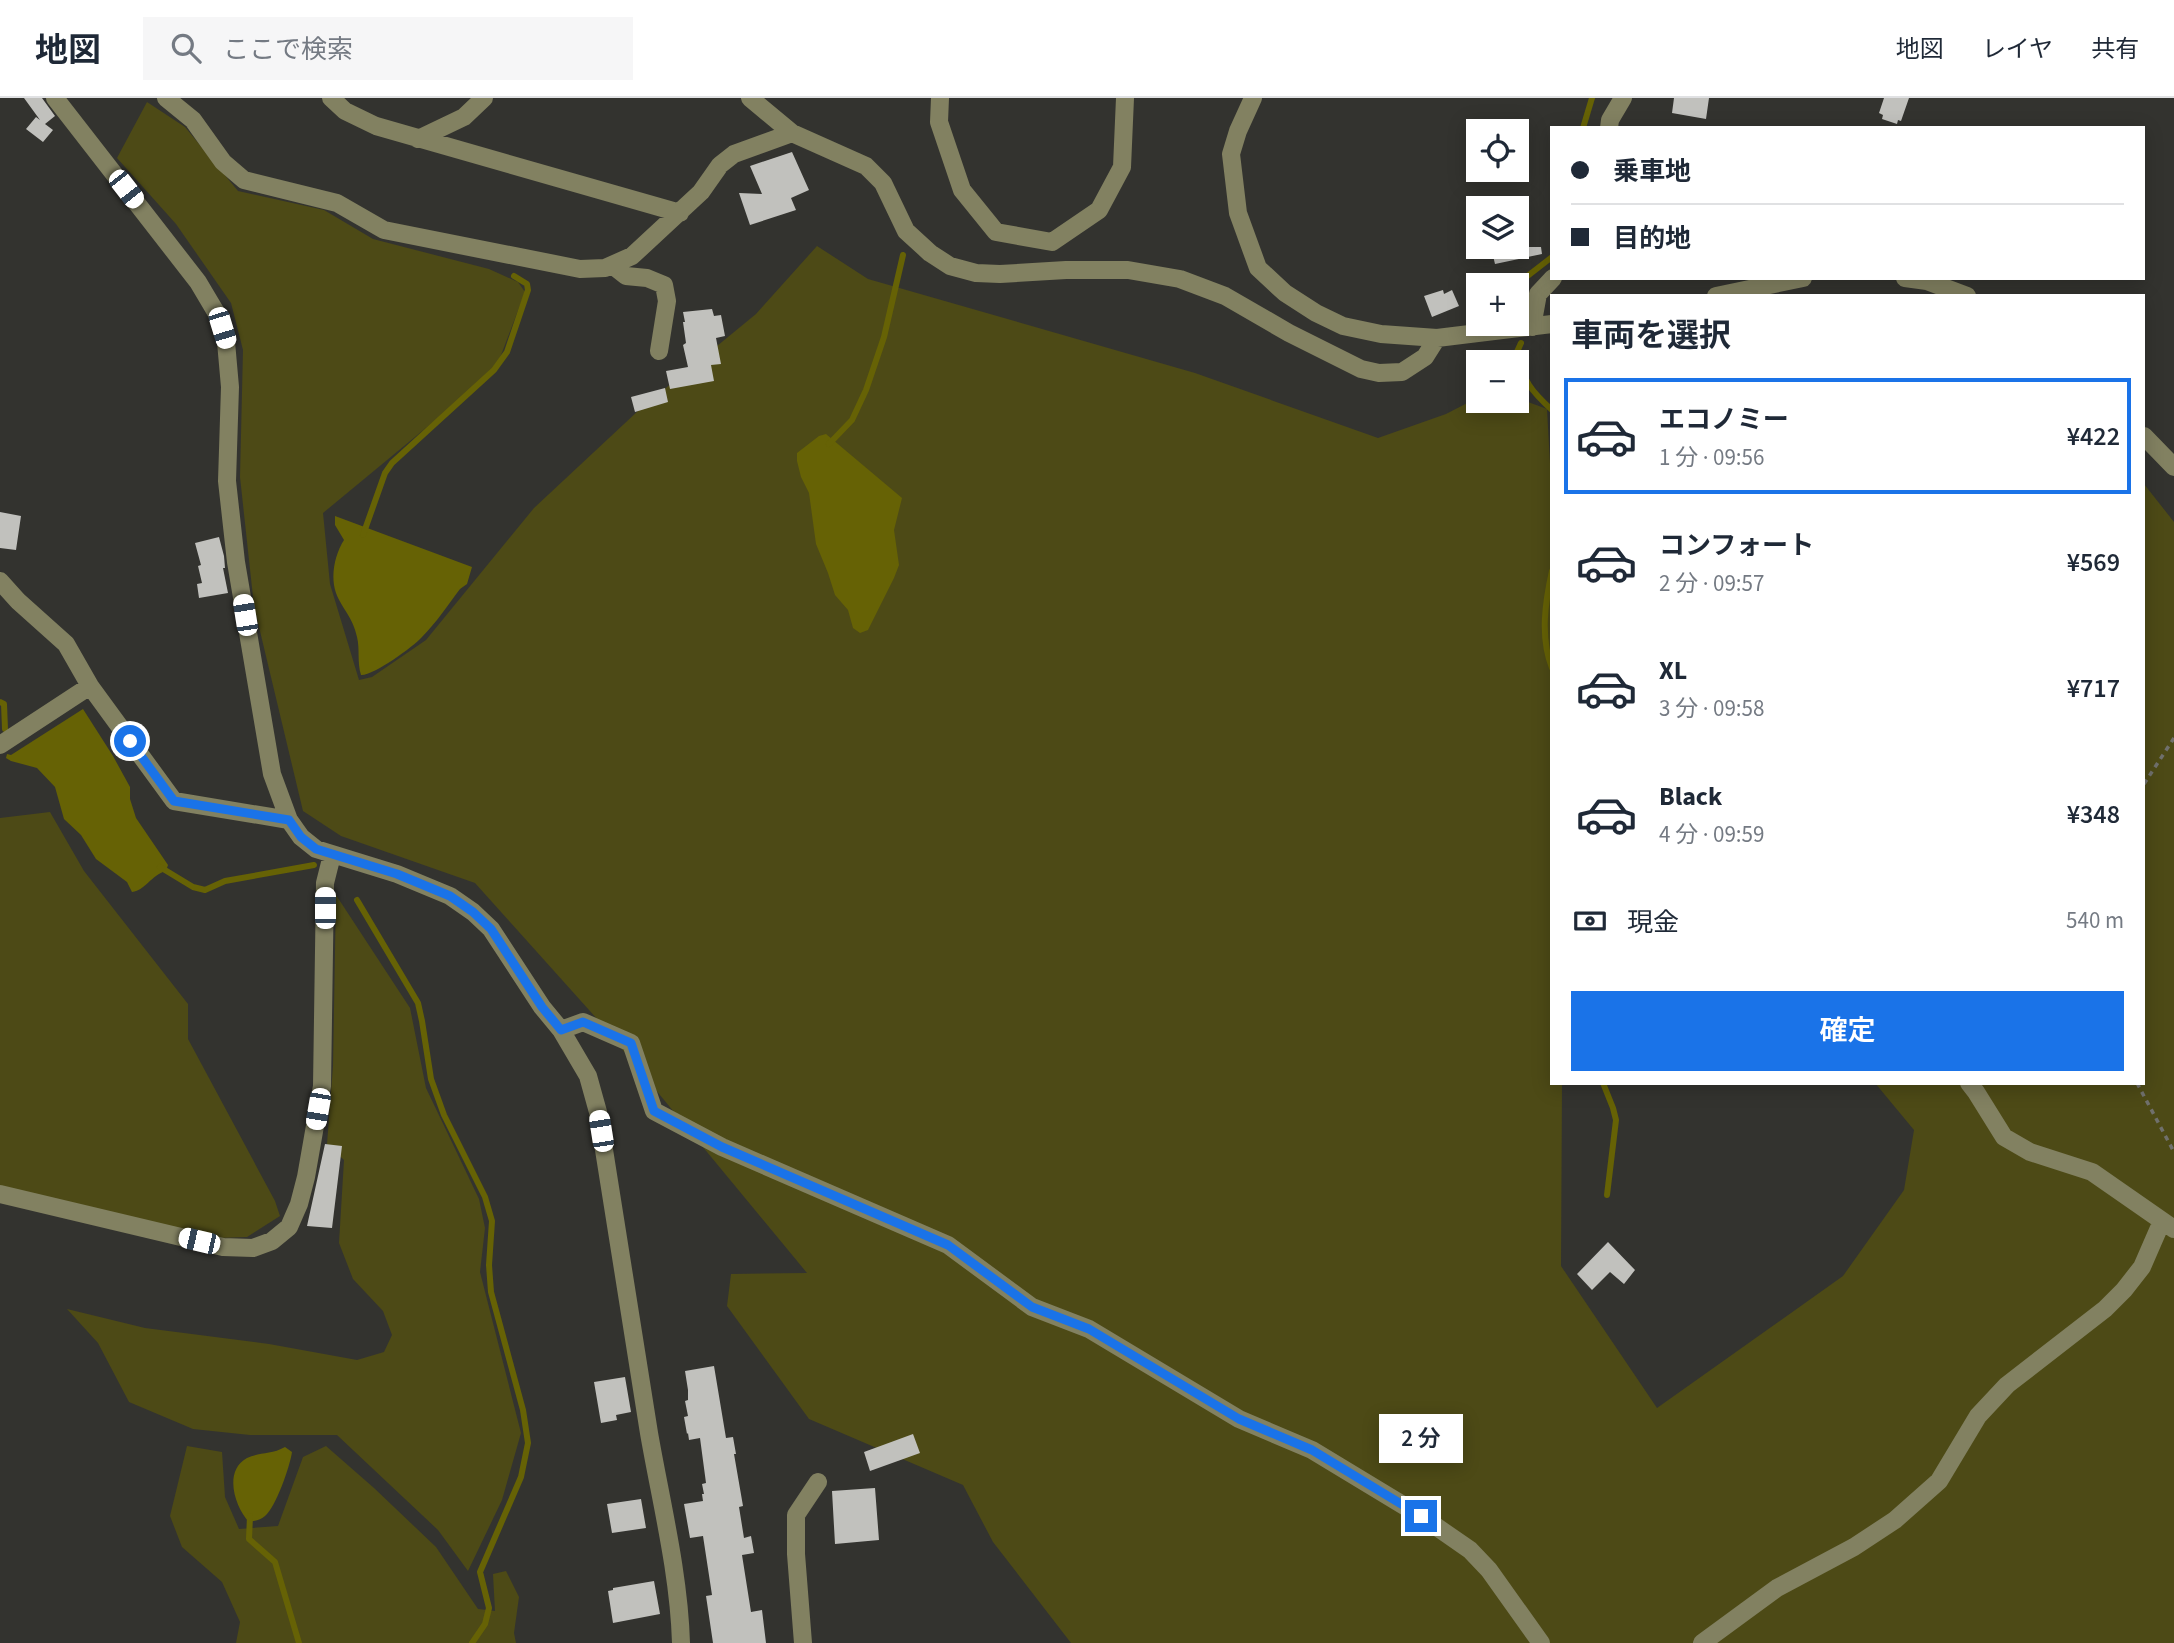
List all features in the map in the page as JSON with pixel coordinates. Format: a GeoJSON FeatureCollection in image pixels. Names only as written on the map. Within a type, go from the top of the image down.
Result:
{"type":"FeatureCollection","features":[{"type":"Feature","properties":{"kind":"street"},"geometry":{"type":"LineString","coordinates":[[55,98],[198,282],[217,314],[226,342],[230,387],[227,481],[236,562],[272,774],[289,820],[301,837],[316,849],[397,874],[450,896],[473,912],[491,929],[561,1030],[588,1076],[598,1112],[670,1550],[681,1643]]}},
{"type":"Feature","properties":{"kind":"street"},"geometry":{"type":"LineString","coordinates":[[166,98],[193,120],[223,162],[244,180],[337,203],[384,230],[580,269],[605,268],[632,256],[680,213],[701,192],[720,165],[734,154],[792,134]]}},
{"type":"Feature","properties":{"kind":"street"},"geometry":{"type":"LineString","coordinates":[[331,98],[345,111],[376,126],[680,213]]}},
{"type":"Feature","properties":{"kind":"street"},"geometry":{"type":"LineString","coordinates":[[418,139],[464,117],[484,98]]}},
{"type":"Feature","properties":{"kind":"street"},"geometry":{"type":"LineString","coordinates":[[750,98],[792,134],[866,166],[883,183],[906,231],[930,253],[950,266],[976,273],[1000,274],[1128,270],[1180,279],[1225,296],[1289,333],[1361,369],[1378,373],[1402,372],[1425,357],[1437,338]]}},
{"type":"Feature","properties":{"kind":"street"},"geometry":{"type":"LineString","coordinates":[[940,98],[939,122],[962,190],[996,232],[1052,242],[1099,210],[1122,167],[1125,98]]}},
{"type":"Feature","properties":{"kind":"street"},"geometry":{"type":"LineString","coordinates":[[1253,98],[1231,154],[1238,214],[1258,268],[1285,293],[1343,326],[1381,334],[1437,338],[1550,324]]}},
{"type":"Feature","properties":{"kind":"street"},"geometry":{"type":"LineString","coordinates":[[1609,126],[1623,98]]}},
{"type":"Feature","properties":{"kind":"street"},"geometry":{"type":"LineString","coordinates":[[612,265],[626,276],[647,278],[664,285],[667,301],[659,351]]}},
{"type":"Feature","properties":{"kind":"street"},"geometry":{"type":"LineString","coordinates":[[1532,327],[1538,294],[1551,280]]}},
{"type":"Feature","properties":{"kind":"street"},"geometry":{"type":"LineString","coordinates":[[1726,294],[1793,280]]}},
{"type":"Feature","properties":{"kind":"street"},"geometry":{"type":"LineString","coordinates":[[1920,280],[1962,294]]}},
{"type":"Feature","properties":{"kind":"street"},"geometry":{"type":"LineString","coordinates":[[2145,437],[2174,467]]}},
{"type":"Feature","properties":{"kind":"street"},"geometry":{"type":"LineString","coordinates":[[0,581],[66,644],[90,687],[174,801],[289,820]]}},
{"type":"Feature","properties":{"kind":"street"},"geometry":{"type":"LineString","coordinates":[[0,745],[90,687]]}},
{"type":"Feature","properties":{"kind":"street"},"geometry":{"type":"LineString","coordinates":[[0,1194],[223,1247],[253,1248],[272,1241],[289,1227],[299,1205],[306,1177],[322,1086],[325,883],[332,855]]}},
{"type":"Feature","properties":{"kind":"street"},"geometry":{"type":"LineString","coordinates":[[561,1030],[583,1022],[631,1043],[654,1111],[722,1147],[948,1245],[1032,1307],[1089,1329],[1239,1419],[1312,1450],[1421,1516],[1470,1550],[1489,1570],[1541,1643]]}},
{"type":"Feature","properties":{"kind":"street"},"geometry":{"type":"LineString","coordinates":[[1702,1643],[1777,1588],[1854,1547],[1895,1520],[1939,1481],[1978,1416],[2007,1385],[2105,1309],[2124,1290],[2143,1267],[2168,1225],[2092,1172],[2030,1152],[2004,1136],[1971,1085]]}},
{"type":"Feature","properties":{"kind":"street"},"geometry":{"type":"LineString","coordinates":[[803,1643],[796,1554],[796,1514],[818,1482]]}},
{"type":"Feature","properties":{"kind":"path"},"geometry":{"type":"LineString","coordinates":[[2145,783],[2174,738]]}},
{"type":"Feature","properties":{"kind":"path"},"geometry":{"type":"LineString","coordinates":[[2138,1085],[2174,1152]]}},
{"type":"Feature","properties":{"kind":"shaded area"},"geometry":{"type":"Polygon","coordinates":[[[147,102],[185,127],[238,191],[324,210],[373,239],[489,269],[518,282],[525,292],[498,363],[450,408],[323,513],[330,584],[359,680],[372,677],[426,640],[534,508],[639,410],[756,314],[817,246],[868,279],[1195,373],[1378,438],[1446,414],[1466,404],[1466,413],[1529,413],[1529,402],[1547,409],[1550,463],[1550,1085],[1562,1085],[1561,1266],[1657,1408],[1843,1276],[1904,1190],[1914,1130],[1877,1085],[2145,1085],[2145,485],[2174,522],[2174,1643],[1071,1643],[993,1542],[963,1485],[809,1419],[727,1306],[731,1274],[807,1273],[598,1020],[475,883],[341,836],[303,811],[254,606],[240,477],[243,350],[231,303],[176,224],[117,158],[147,102]]]}},
{"type":"Feature","properties":{"kind":"shaded area"},"geometry":{"type":"Polygon","coordinates":[[[826,434],[902,498],[894,530],[899,565],[868,630],[860,633],[853,628],[848,610],[835,595],[816,544],[809,493],[797,461],[797,453],[819,436],[826,434]]]}},
{"type":"Feature","properties":{"kind":"shaded area"},"geometry":{"type":"Polygon","coordinates":[[[335,516],[472,567],[467,584],[422,637],[393,660],[367,674],[361,675],[355,630],[334,586],[334,565],[344,540],[335,525],[335,516]]]}},
{"type":"Feature","properties":{"kind":"shaded area"},"geometry":{"type":"Polygon","coordinates":[[[83,709],[130,787],[130,799],[136,818],[168,865],[166,871],[137,891],[132,892],[127,882],[96,859],[81,835],[64,819],[55,787],[37,768],[6,758],[7,754],[11,755],[83,709]]]}},
{"type":"Feature","properties":{"kind":"shaded area"},"geometry":{"type":"Polygon","coordinates":[[[50,812],[84,871],[188,1004],[188,1039],[275,1201],[280,1216],[247,1237],[218,1238],[0,1188],[0,818],[50,812]]]}},
{"type":"Feature","properties":{"kind":"shaded area"},"geometry":{"type":"Polygon","coordinates":[[[336,895],[410,1008],[426,1088],[479,1199],[485,1228],[480,1272],[521,1433],[502,1500],[468,1571],[438,1530],[337,1435],[250,1435],[193,1429],[129,1402],[98,1343],[67,1309],[145,1328],[269,1344],[357,1360],[384,1352],[392,1335],[383,1311],[353,1279],[339,1243],[344,1160],[327,1144],[333,1066],[336,895]]]}},
{"type":"Feature","properties":{"kind":"shaded area"},"geometry":{"type":"Polygon","coordinates":[[[187,1446],[222,1452],[225,1497],[239,1529],[278,1526],[303,1457],[326,1446],[436,1547],[478,1609],[495,1611],[493,1574],[506,1571],[519,1597],[514,1633],[516,1643],[236,1643],[240,1622],[222,1582],[182,1547],[170,1516],[187,1446]]]}},
{"type":"Feature","properties":{"kind":"shaded area"},"geometry":{"type":"Polygon","coordinates":[[[285,1447],[292,1452],[278,1495],[265,1516],[249,1522],[236,1499],[233,1480],[235,1471],[247,1458],[285,1447]]]}},
{"type":"Feature","properties":{"kind":"building"},"geometry":{"type":"Polygon","coordinates":[[[24,98],[42,98],[55,116],[45,124],[53,130],[43,142],[26,129],[36,117],[40,120],[24,98]]]}},
{"type":"Feature","properties":{"kind":"building"},"geometry":{"type":"Polygon","coordinates":[[[1674,98],[1709,98],[1706,119],[1672,113],[1674,98]]]}},
{"type":"Feature","properties":{"kind":"building"},"geometry":{"type":"Polygon","coordinates":[[[1884,98],[1909,98],[1901,121],[1898,120],[1897,124],[1882,119],[1883,115],[1879,113],[1884,98]]]}},
{"type":"Feature","properties":{"kind":"building"},"geometry":{"type":"Polygon","coordinates":[[[792,152],[809,190],[791,198],[796,210],[750,225],[739,193],[762,194],[750,166],[792,152]]]}},
{"type":"Feature","properties":{"kind":"building"},"geometry":{"type":"Polygon","coordinates":[[[1529,247],[1541,247],[1542,254],[1529,257],[1529,247]]]}},
{"type":"Feature","properties":{"kind":"building"},"geometry":{"type":"Polygon","coordinates":[[[1494,259],[1518,259],[1495,264],[1494,259]]]}},
{"type":"Feature","properties":{"kind":"building"},"geometry":{"type":"Polygon","coordinates":[[[1443,290],[1444,294],[1452,290],[1459,306],[1432,317],[1424,296],[1443,290]]]}},
{"type":"Feature","properties":{"kind":"building"},"geometry":{"type":"Polygon","coordinates":[[[712,309],[714,316],[721,315],[725,336],[716,338],[721,364],[711,365],[714,381],[670,389],[666,371],[688,367],[683,345],[686,343],[683,312],[712,309]]]}},
{"type":"Feature","properties":{"kind":"building"},"geometry":{"type":"Polygon","coordinates":[[[665,388],[668,402],[635,412],[631,397],[665,388]]]}},
{"type":"Feature","properties":{"kind":"building"},"geometry":{"type":"Polygon","coordinates":[[[0,512],[21,516],[16,550],[0,548],[0,512]]]}},
{"type":"Feature","properties":{"kind":"building"},"geometry":{"type":"Polygon","coordinates":[[[219,537],[228,593],[199,598],[197,584],[202,583],[198,566],[201,565],[195,543],[219,537]]]}},
{"type":"Feature","properties":{"kind":"building"},"geometry":{"type":"Polygon","coordinates":[[[325,1144],[342,1146],[332,1228],[307,1226],[325,1144]]]}},
{"type":"Feature","properties":{"kind":"building"},"geometry":{"type":"Polygon","coordinates":[[[1608,1242],[1635,1270],[1624,1284],[1610,1272],[1592,1290],[1577,1274],[1608,1242]]]}},
{"type":"Feature","properties":{"kind":"building"},"geometry":{"type":"Polygon","coordinates":[[[714,1366],[726,1438],[733,1437],[736,1454],[744,1538],[751,1536],[754,1553],[742,1555],[751,1612],[762,1610],[766,1643],[713,1643],[706,1596],[712,1595],[703,1536],[690,1538],[684,1504],[703,1501],[702,1484],[706,1483],[700,1438],[689,1440],[687,1434],[684,1417],[688,1416],[685,1371],[714,1366]]]}},
{"type":"Feature","properties":{"kind":"building"},"geometry":{"type":"Polygon","coordinates":[[[625,1377],[631,1412],[616,1415],[617,1420],[601,1423],[594,1382],[625,1377]]]}},
{"type":"Feature","properties":{"kind":"building"},"geometry":{"type":"Polygon","coordinates":[[[913,1434],[920,1453],[870,1471],[864,1452],[913,1434]]]}},
{"type":"Feature","properties":{"kind":"building"},"geometry":{"type":"Polygon","coordinates":[[[875,1488],[879,1540],[835,1544],[832,1491],[875,1488]]]}},
{"type":"Feature","properties":{"kind":"building"},"geometry":{"type":"Polygon","coordinates":[[[641,1499],[646,1528],[612,1533],[607,1504],[641,1499]]]}},
{"type":"Feature","properties":{"kind":"building"},"geometry":{"type":"Polygon","coordinates":[[[654,1581],[660,1614],[613,1623],[608,1591],[654,1581]]]}},
{"type":"Feature","properties":{"kind":"waterway"},"geometry":{"type":"LineString","coordinates":[[1584,126],[1592,98]]}},
{"type":"Feature","properties":{"kind":"waterway"},"geometry":{"type":"LineString","coordinates":[[829,444],[852,420],[866,390],[884,337],[903,255]]}},
{"type":"Feature","properties":{"kind":"waterway"},"geometry":{"type":"LineString","coordinates":[[1529,275],[1550,259]]}},
{"type":"Feature","properties":{"kind":"waterway"},"geometry":{"type":"LineString","coordinates":[[363,535],[385,473],[392,463],[494,370],[507,352],[528,290],[527,284],[514,276]]}},
{"type":"Feature","properties":{"kind":"waterway"},"geometry":{"type":"LineString","coordinates":[[1521,343],[1516,354],[1526,379],[1533,391],[1550,408]]}},
{"type":"Feature","properties":{"kind":"waterway"},"geometry":{"type":"LineString","coordinates":[[1550,581],[1545,620],[1550,662]]}},
{"type":"Feature","properties":{"kind":"waterway"},"geometry":{"type":"LineString","coordinates":[[0,702],[4,704],[5,729]]}},
{"type":"Feature","properties":{"kind":"waterway"},"geometry":{"type":"LineString","coordinates":[[160,867],[193,887],[205,890],[225,881],[314,865]]}},
{"type":"Feature","properties":{"kind":"waterway"},"geometry":{"type":"LineString","coordinates":[[357,900],[418,1003],[431,1079],[444,1115],[485,1197],[492,1221],[489,1265],[491,1292],[523,1410],[528,1443],[521,1477],[480,1572],[489,1608],[485,1624],[472,1643]]}},
{"type":"Feature","properties":{"kind":"waterway"},"geometry":{"type":"LineString","coordinates":[[1604,1085],[1616,1120],[1607,1195]]}},
{"type":"Feature","properties":{"kind":"waterway"},"geometry":{"type":"LineString","coordinates":[[250,1516],[249,1539],[275,1562],[299,1643]]}},
{"type":"Feature","properties":{"kind":"route"},"geometry":{"type":"LineString","coordinates":[[130,741],[164,791],[174,801],[289,820],[301,837],[316,849],[397,874],[450,896],[473,912],[491,929],[542,1007],[561,1030],[583,1022],[631,1043],[654,1111],[722,1147],[948,1245],[1032,1307],[1089,1329],[1239,1419],[1312,1450],[1421,1516]]}}]}
